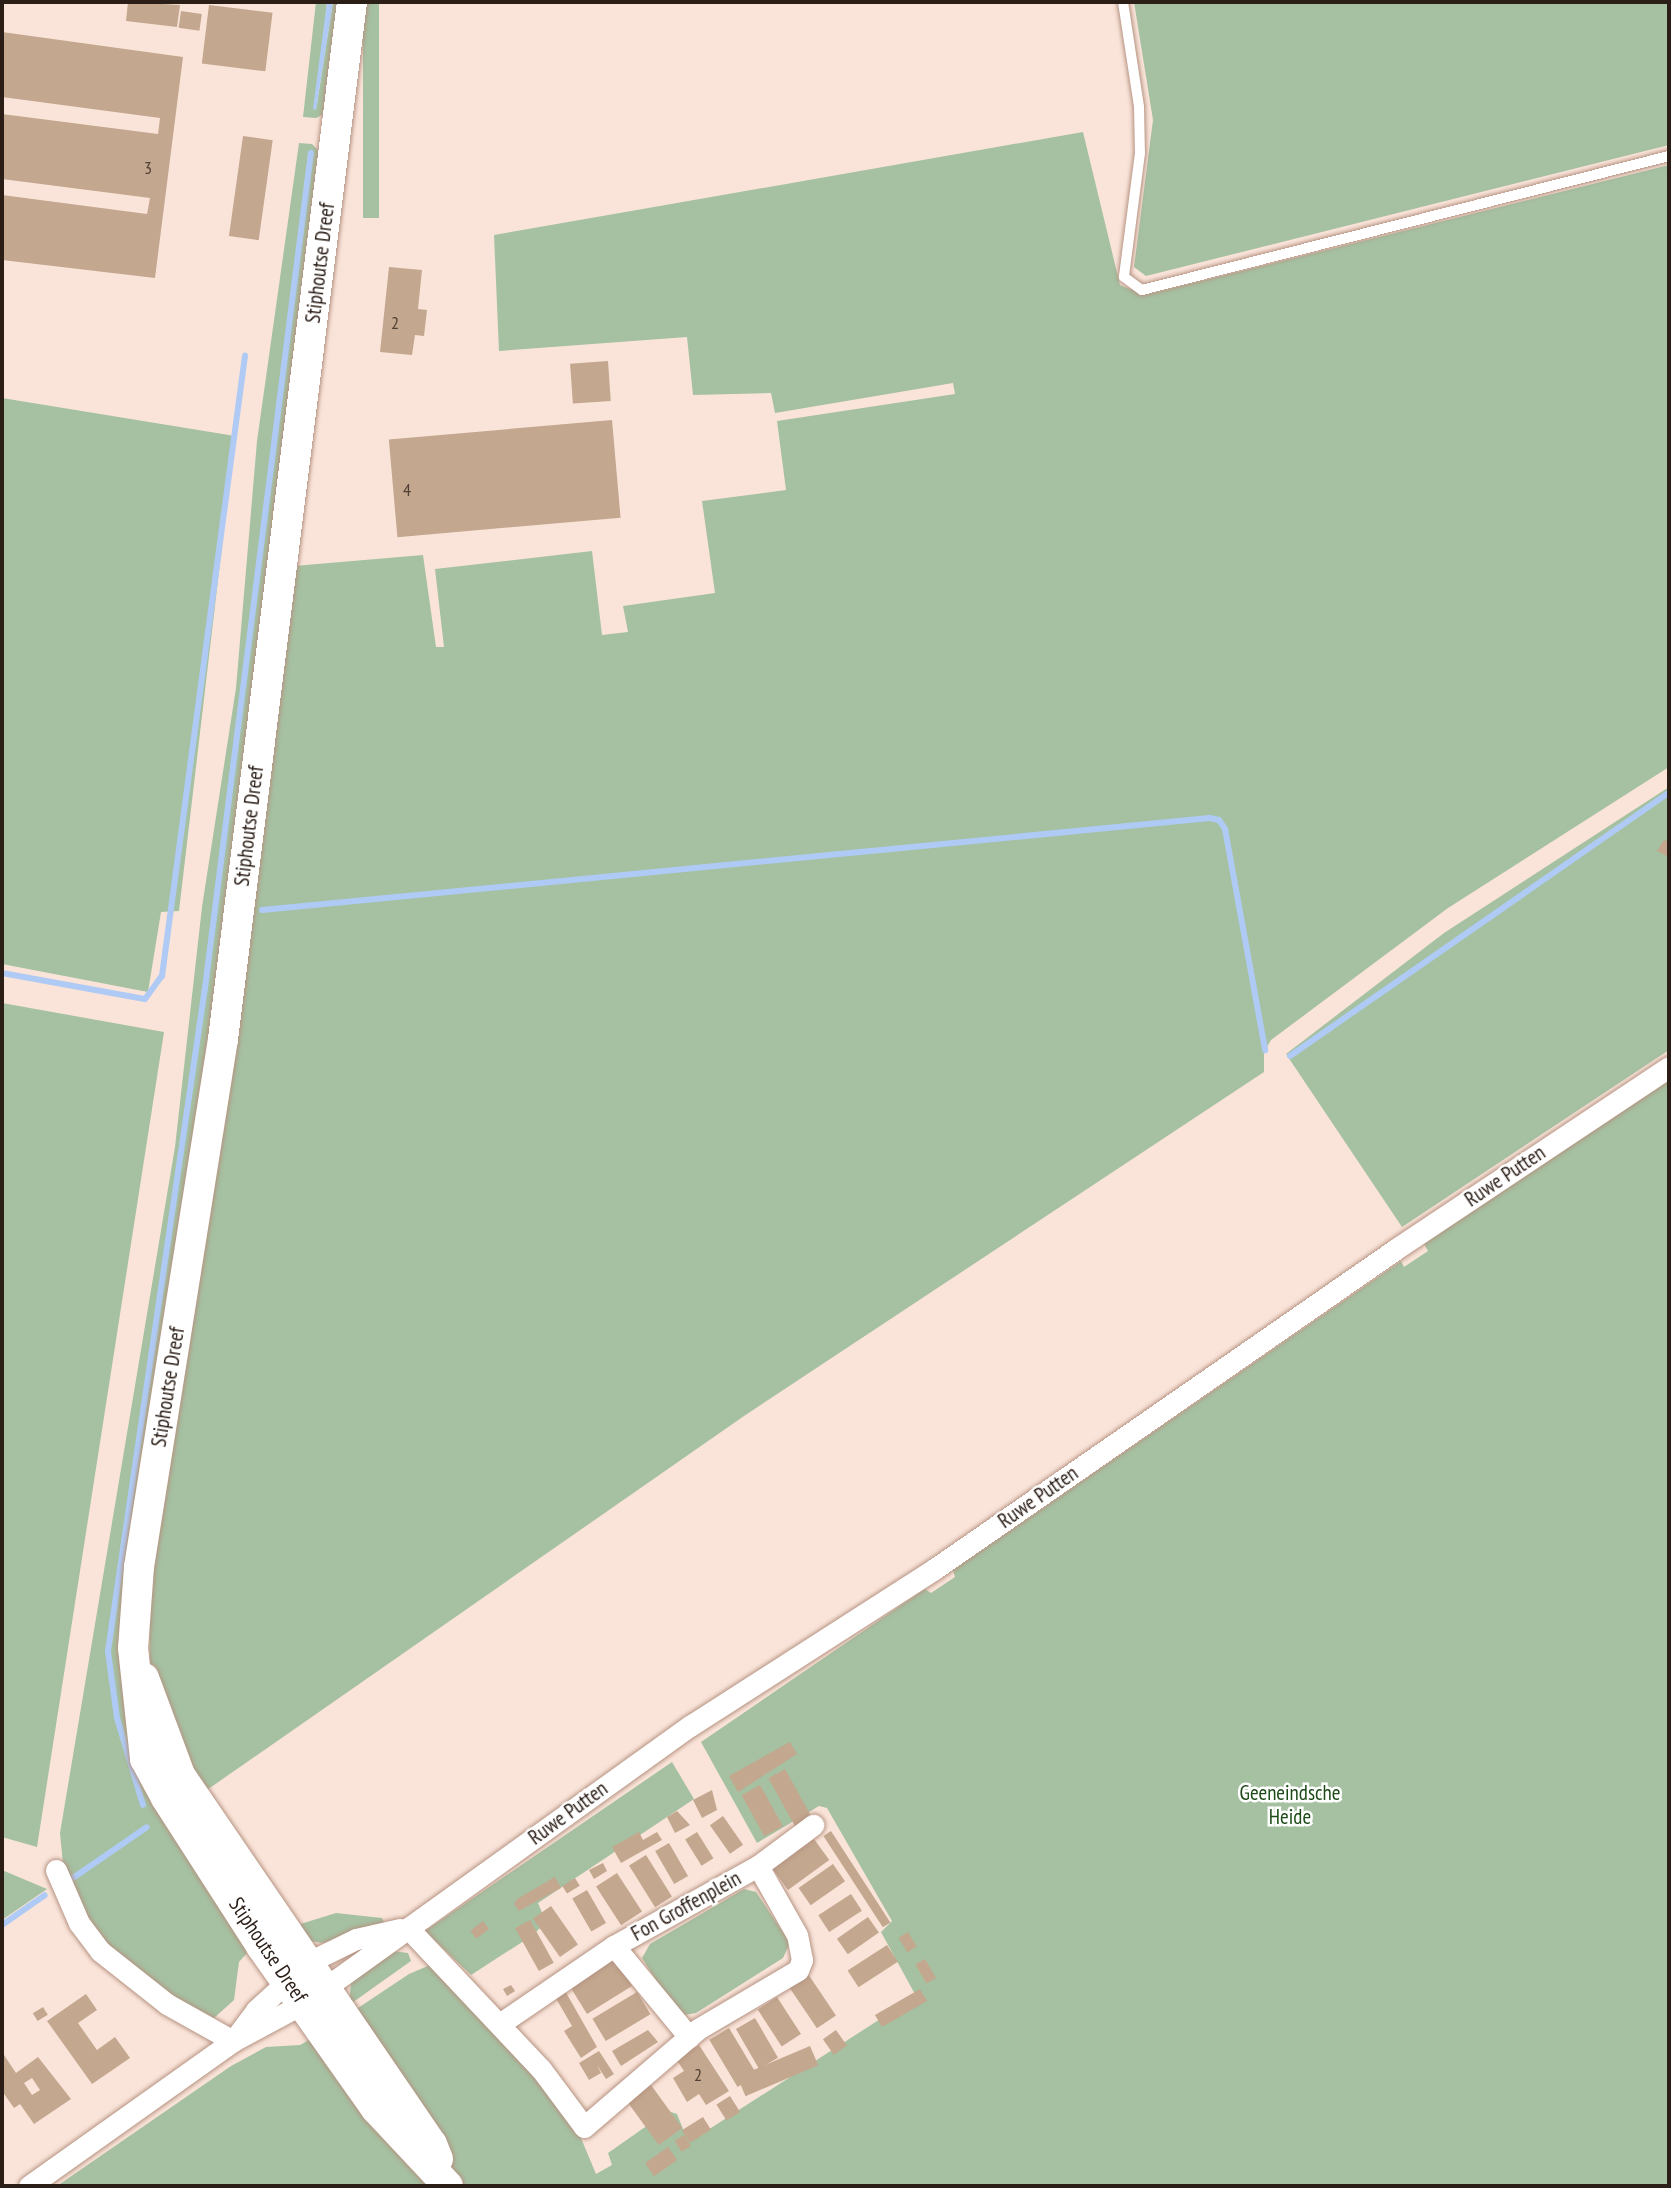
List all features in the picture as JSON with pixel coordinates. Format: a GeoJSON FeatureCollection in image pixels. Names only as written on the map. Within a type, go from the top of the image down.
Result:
{"type":"FeatureCollection","features":[{"type":"Feature","properties":{"kind":"main road","name":"Stiphoutse Dreef"},"geometry":{"type":"LineString","coordinates":[[352,2],[223,1039],[139,1567],[133,1648],[145,1759],[306,1983],[432,2144],[448,2186]]}},
{"type":"Feature","properties":{"kind":"street","name":"Ruwe Putten"},"geometry":{"type":"LineString","coordinates":[[29,2186],[233,2041],[306,1983],[408,1928],[690,1726],[933,1570],[1396,1249],[1669,1067]]}},
{"type":"Feature","properties":{"kind":"street","name":"Fon Groffenplein"},"geometry":{"type":"LineString","coordinates":[[758,1866],[797,1935],[802,1960],[798,1970],[689,2037],[584,2127],[501,2023],[614,1946],[758,1866],[813,1825]]}},
{"type":"Feature","properties":{"kind":"street"},"geometry":{"type":"LineString","coordinates":[[55,1870],[79,1923],[100,1951],[167,2004],[233,2041]]}},
{"type":"Feature","properties":{"kind":"street"},"geometry":{"type":"LineString","coordinates":[[408,1928],[501,2023]]}},
{"type":"Feature","properties":{"kind":"street","name":"Fon Groffenplein"},"geometry":{"type":"LineString","coordinates":[[614,1946],[689,2037]]}},
{"type":"Feature","properties":{"kind":"lane"},"geometry":{"type":"LineString","coordinates":[[1123,2],[1140,130],[1124,277],[1142,290],[1669,156]]}},
{"type":"Feature","properties":{"kind":"green space"},"geometry":{"type":"Polygon","coordinates":[[[316,2],[327,2],[316,110],[333,2],[343,2],[330,111],[316,118],[303,117],[316,2]]]}},
{"type":"Feature","properties":{"kind":"green space"},"geometry":{"type":"Polygon","coordinates":[[[363,2],[379,2],[379,218],[363,218],[363,2]]]}},
{"type":"Feature","properties":{"kind":"green space"},"geometry":{"type":"Polygon","coordinates":[[[1134,2],[1669,2],[1669,145],[1146,276],[1134,267],[1153,120],[1134,2]]]}},
{"type":"Feature","properties":{"kind":"green space"},"geometry":{"type":"Polygon","coordinates":[[[1083,132],[1120,285],[1145,295],[1669,165],[1669,767],[1448,908],[1271,1040],[1264,1052],[1264,1072],[744,1416],[204,1792],[171,1733],[150,1665],[149,1597],[294,566],[423,555],[436,647],[444,647],[435,569],[592,551],[602,635],[628,632],[623,606],[715,593],[702,501],[786,490],[777,421],[955,394],[953,383],[775,413],[771,393],[693,395],[687,337],[499,351],[494,235],[1083,132]]]}},
{"type":"Feature","properties":{"kind":"green space"},"geometry":{"type":"Polygon","coordinates":[[[299,143],[312,144],[324,156],[233,899],[122,1623],[256,1943],[239,1962],[234,2000],[214,2018],[141,1979],[92,1932],[64,1874],[60,1833],[175,1147],[202,907],[236,688],[257,441],[299,143]]]}},
{"type":"Feature","properties":{"kind":"green space"},"geometry":{"type":"Polygon","coordinates":[[[2,398],[235,436],[179,911],[161,912],[148,992],[2,964],[2,398]]]}},
{"type":"Feature","properties":{"kind":"green space"},"geometry":{"type":"Polygon","coordinates":[[[1669,787],[1669,1050],[1402,1227],[1286,1054],[1444,933],[1669,787]]]}},
{"type":"Feature","properties":{"kind":"green space"},"geometry":{"type":"Polygon","coordinates":[[[2,1003],[164,1032],[37,1847],[2,1837],[2,1003]]]}},
{"type":"Feature","properties":{"kind":"green space","name":"Geeneindsche Heide"},"geometry":{"type":"Polygon","coordinates":[[[1669,1080],[1669,2186],[461,2186],[435,2138],[352,2012],[409,1974],[430,1965],[573,2119],[596,2174],[612,2165],[608,2153],[668,2111],[677,2114],[685,2134],[697,2137],[916,1996],[881,1932],[892,1921],[827,1808],[819,1806],[757,1843],[701,1742],[925,1589],[931,1593],[955,1577],[953,1570],[1401,1261],[1404,1267],[1428,1251],[1424,1244],[1669,1080]]]}},
{"type":"Feature","properties":{"kind":"green space"},"geometry":{"type":"Polygon","coordinates":[[[672,1762],[694,1799],[538,1903],[546,1922],[533,1935],[471,1975],[425,1931],[672,1762]]]}},
{"type":"Feature","properties":{"kind":"green space"},"geometry":{"type":"Polygon","coordinates":[[[2,1870],[47,1889],[2,1920],[2,1870]]]}},
{"type":"Feature","properties":{"kind":"green space"},"geometry":{"type":"Polygon","coordinates":[[[744,1889],[756,1892],[790,1943],[783,1958],[696,2013],[679,2016],[642,1958],[650,1944],[744,1889]]]}},
{"type":"Feature","properties":{"kind":"green space"},"geometry":{"type":"Polygon","coordinates":[[[336,1913],[382,1918],[385,1924],[322,1943],[310,1941],[294,1926],[336,1913]]]}},
{"type":"Feature","properties":{"kind":"green space"},"geometry":{"type":"Polygon","coordinates":[[[392,1951],[408,1953],[411,1961],[349,2005],[351,1982],[392,1951]]]}},
{"type":"Feature","properties":{"kind":"green space"},"geometry":{"type":"Polygon","coordinates":[[[316,2036],[434,2186],[57,2186],[231,2066],[266,2047],[300,2045],[316,2036]]]}},
{"type":"Feature","properties":{"kind":"water"},"geometry":{"type":"Polygon","coordinates":[[[327,2],[333,2],[316,110],[313,109],[327,2]]]}},
{"type":"Feature","properties":{"kind":"building"},"geometry":{"type":"Polygon","coordinates":[[[128,2],[180,5],[177,27],[126,21],[128,2]]]}},
{"type":"Feature","properties":{"kind":"building"},"geometry":{"type":"Polygon","coordinates":[[[209,5],[273,13],[265,71],[202,64],[209,5]]]}},
{"type":"Feature","properties":{"kind":"building"},"geometry":{"type":"Polygon","coordinates":[[[181,11],[202,14],[199,31],[179,28],[181,11]]]}},
{"type":"Feature","properties":{"kind":"building"},"geometry":{"type":"Polygon","coordinates":[[[2,32],[183,57],[155,278],[2,260],[2,195],[147,214],[150,198],[2,179],[2,114],[158,134],[160,118],[2,97],[2,32]]]}},
{"type":"Feature","properties":{"kind":"building"},"geometry":{"type":"Polygon","coordinates":[[[243,136],[273,140],[259,240],[229,236],[243,136]]]}},
{"type":"Feature","properties":{"kind":"building"},"geometry":{"type":"Polygon","coordinates":[[[389,267],[422,270],[418,309],[427,310],[424,336],[415,335],[412,355],[380,352],[389,267]]]}},
{"type":"Feature","properties":{"kind":"building"},"geometry":{"type":"Polygon","coordinates":[[[608,361],[611,401],[573,404],[570,364],[608,361]]]}},
{"type":"Feature","properties":{"kind":"building"},"geometry":{"type":"Polygon","coordinates":[[[612,420],[621,518],[397,537],[389,440],[612,420]]]}},
{"type":"Feature","properties":{"kind":"building"},"geometry":{"type":"Polygon","coordinates":[[[1664,840],[1669,842],[1669,857],[1657,851],[1664,840]]]}},
{"type":"Feature","properties":{"kind":"building"},"geometry":{"type":"Polygon","coordinates":[[[790,1742],[797,1754],[738,1792],[729,1776],[790,1742]]]}},
{"type":"Feature","properties":{"kind":"building"},"geometry":{"type":"Polygon","coordinates":[[[785,1769],[813,1819],[796,1828],[768,1778],[785,1769]]]}},
{"type":"Feature","properties":{"kind":"building"},"geometry":{"type":"Polygon","coordinates":[[[760,1785],[783,1826],[764,1836],[742,1795],[760,1785]]]}},
{"type":"Feature","properties":{"kind":"building"},"geometry":{"type":"Polygon","coordinates":[[[712,1790],[717,1810],[702,1818],[693,1800],[712,1790]]]}},
{"type":"Feature","properties":{"kind":"building"},"geometry":{"type":"Polygon","coordinates":[[[677,1811],[690,1825],[675,1833],[667,1817],[677,1811]]]}},
{"type":"Feature","properties":{"kind":"building"},"geometry":{"type":"Polygon","coordinates":[[[723,1816],[743,1845],[730,1854],[710,1825],[723,1816]]]}},
{"type":"Feature","properties":{"kind":"building"},"geometry":{"type":"Polygon","coordinates":[[[831,1831],[890,1922],[883,1927],[823,1836],[831,1831]]]}},
{"type":"Feature","properties":{"kind":"building"},"geometry":{"type":"Polygon","coordinates":[[[639,1832],[643,1840],[657,1832],[662,1840],[621,1863],[612,1847],[639,1832]]]}},
{"type":"Feature","properties":{"kind":"building"},"geometry":{"type":"Polygon","coordinates":[[[697,1832],[713,1858],[702,1866],[685,1839],[697,1832]]]}},
{"type":"Feature","properties":{"kind":"building"},"geometry":{"type":"Polygon","coordinates":[[[814,1839],[829,1860],[788,1890],[773,1869],[814,1839]]]}},
{"type":"Feature","properties":{"kind":"building"},"geometry":{"type":"Polygon","coordinates":[[[669,1843],[688,1876],[674,1884],[655,1851],[669,1843]]]}},
{"type":"Feature","properties":{"kind":"building"},"geometry":{"type":"Polygon","coordinates":[[[646,1855],[672,1897],[655,1907],[629,1866],[646,1855]]]}},
{"type":"Feature","properties":{"kind":"building"},"geometry":{"type":"Polygon","coordinates":[[[603,1863],[607,1871],[594,1879],[589,1870],[603,1863]]]}},
{"type":"Feature","properties":{"kind":"building"},"geometry":{"type":"Polygon","coordinates":[[[833,1864],[845,1881],[811,1905],[799,1888],[833,1864]]]}},
{"type":"Feature","properties":{"kind":"building"},"geometry":{"type":"Polygon","coordinates":[[[617,1873],[642,1912],[621,1925],[596,1887],[617,1873]]]}},
{"type":"Feature","properties":{"kind":"building"},"geometry":{"type":"Polygon","coordinates":[[[555,1877],[561,1888],[519,1911],[514,1904],[517,1899],[555,1877]]]}},
{"type":"Feature","properties":{"kind":"building"},"geometry":{"type":"Polygon","coordinates":[[[575,1878],[580,1886],[567,1894],[562,1886],[575,1878]]]}},
{"type":"Feature","properties":{"kind":"building"},"geometry":{"type":"Polygon","coordinates":[[[587,1890],[606,1923],[591,1931],[572,1898],[587,1890]]]}},
{"type":"Feature","properties":{"kind":"building"},"geometry":{"type":"Polygon","coordinates":[[[851,1894],[862,1911],[829,1932],[818,1915],[851,1894]]]}},
{"type":"Feature","properties":{"kind":"building"},"geometry":{"type":"Polygon","coordinates":[[[551,1906],[578,1945],[560,1957],[533,1919],[551,1906]]]}},
{"type":"Feature","properties":{"kind":"building"},"geometry":{"type":"Polygon","coordinates":[[[868,1917],[879,1933],[848,1954],[837,1939],[868,1917]]]}},
{"type":"Feature","properties":{"kind":"building"},"geometry":{"type":"Polygon","coordinates":[[[530,1920],[554,1963],[539,1971],[515,1928],[530,1920]]]}},
{"type":"Feature","properties":{"kind":"building"},"geometry":{"type":"Polygon","coordinates":[[[483,1921],[489,1929],[476,1939],[470,1931],[483,1921]]]}},
{"type":"Feature","properties":{"kind":"building"},"geometry":{"type":"Polygon","coordinates":[[[908,1932],[917,1947],[907,1952],[899,1938],[908,1932]]]}},
{"type":"Feature","properties":{"kind":"building"},"geometry":{"type":"Polygon","coordinates":[[[887,1945],[898,1962],[858,1987],[848,1971],[887,1945]]]}},
{"type":"Feature","properties":{"kind":"building"},"geometry":{"type":"Polygon","coordinates":[[[611,1959],[619,1963],[632,1986],[587,2014],[569,1985],[611,1959]]]}},
{"type":"Feature","properties":{"kind":"building"},"geometry":{"type":"Polygon","coordinates":[[[925,1959],[936,1978],[926,1984],[915,1965],[925,1959]]]}},
{"type":"Feature","properties":{"kind":"building"},"geometry":{"type":"Polygon","coordinates":[[[808,1974],[836,2015],[817,2028],[789,1987],[808,1974]]]}},
{"type":"Feature","properties":{"kind":"building"},"geometry":{"type":"Polygon","coordinates":[[[511,1985],[515,1991],[507,1996],[503,1989],[511,1985]]]}},
{"type":"Feature","properties":{"kind":"building"},"geometry":{"type":"Polygon","coordinates":[[[564,1989],[597,2047],[581,2058],[564,2031],[572,2026],[554,1995],[564,1989]]]}},
{"type":"Feature","properties":{"kind":"building"},"geometry":{"type":"Polygon","coordinates":[[[920,1989],[927,2001],[882,2027],[875,2015],[920,1989]]]}},
{"type":"Feature","properties":{"kind":"building"},"geometry":{"type":"Polygon","coordinates":[[[637,1992],[650,2014],[606,2041],[592,2019],[637,1992]]]}},
{"type":"Feature","properties":{"kind":"building"},"geometry":{"type":"Polygon","coordinates":[[[86,1994],[97,2010],[78,2023],[97,2050],[115,2037],[130,2058],[92,2084],[47,2021],[86,1994]]]}},
{"type":"Feature","properties":{"kind":"building"},"geometry":{"type":"Polygon","coordinates":[[[777,1997],[801,2034],[782,2046],[758,2010],[777,1997]]]}},
{"type":"Feature","properties":{"kind":"building"},"geometry":{"type":"Polygon","coordinates":[[[43,2007],[48,2015],[38,2021],[33,2013],[43,2007]]]}},
{"type":"Feature","properties":{"kind":"building"},"geometry":{"type":"Polygon","coordinates":[[[755,2018],[778,2058],[759,2069],[736,2029],[755,2018]]]}},
{"type":"Feature","properties":{"kind":"building"},"geometry":{"type":"Polygon","coordinates":[[[729,2028],[757,2075],[738,2087],[709,2040],[729,2028]]]}},
{"type":"Feature","properties":{"kind":"building"},"geometry":{"type":"Polygon","coordinates":[[[648,2030],[658,2042],[621,2066],[612,2051],[648,2030]]]}},
{"type":"Feature","properties":{"kind":"building"},"geometry":{"type":"Polygon","coordinates":[[[836,2030],[847,2046],[834,2055],[823,2039],[836,2030]]]}},
{"type":"Feature","properties":{"kind":"building"},"geometry":{"type":"Polygon","coordinates":[[[699,2045],[729,2091],[706,2105],[699,2094],[687,2102],[673,2078],[684,2071],[676,2059],[699,2045]]]}},
{"type":"Feature","properties":{"kind":"building"},"geometry":{"type":"Polygon","coordinates":[[[810,2046],[818,2065],[745,2096],[737,2077],[810,2046]]]}},
{"type":"Feature","properties":{"kind":"building"},"geometry":{"type":"Polygon","coordinates":[[[599,2051],[614,2074],[606,2079],[597,2065],[601,2073],[589,2080],[579,2063],[599,2051]]]}},
{"type":"Feature","properties":{"kind":"building"},"geometry":{"type":"Polygon","coordinates":[[[2,2052],[16,2073],[38,2057],[71,2099],[34,2124],[20,2104],[14,2108],[2,2091],[2,2052]],[[32,2078],[24,2083],[32,2095],[40,2090],[32,2078]]]}},
{"type":"Feature","properties":{"kind":"building"},"geometry":{"type":"Polygon","coordinates":[[[651,2085],[682,2128],[659,2145],[628,2102],[651,2085]]]}},
{"type":"Feature","properties":{"kind":"building"},"geometry":{"type":"Polygon","coordinates":[[[730,2096],[740,2112],[726,2121],[716,2104],[730,2096]]]}},
{"type":"Feature","properties":{"kind":"building"},"geometry":{"type":"Polygon","coordinates":[[[703,2117],[711,2130],[690,2143],[682,2130],[703,2117]]]}},
{"type":"Feature","properties":{"kind":"building"},"geometry":{"type":"Polygon","coordinates":[[[684,2135],[691,2146],[682,2152],[675,2141],[684,2135]]]}},
{"type":"Feature","properties":{"kind":"building"},"geometry":{"type":"Polygon","coordinates":[[[668,2147],[677,2160],[654,2176],[645,2163],[668,2147]]]}},
{"type":"Feature","properties":{"kind":"waterway"},"geometry":{"type":"LineString","coordinates":[[143,1805],[117,1718],[108,1651],[205,988],[311,153]]}},
{"type":"Feature","properties":{"kind":"waterway"},"geometry":{"type":"LineString","coordinates":[[2,973],[145,999],[162,976],[245,356]]}},
{"type":"Feature","properties":{"kind":"waterway"},"geometry":{"type":"LineString","coordinates":[[1290,1056],[1669,793]]}},
{"type":"Feature","properties":{"kind":"waterway"},"geometry":{"type":"LineString","coordinates":[[262,910],[1210,818],[1219,820],[1225,829],[1265,1050]]}},
{"type":"Feature","properties":{"kind":"waterway"},"geometry":{"type":"LineString","coordinates":[[70,1880],[147,1827]]}},
{"type":"Feature","properties":{"kind":"waterway"},"geometry":{"type":"LineString","coordinates":[[2,1925],[45,1895]]}}]}
